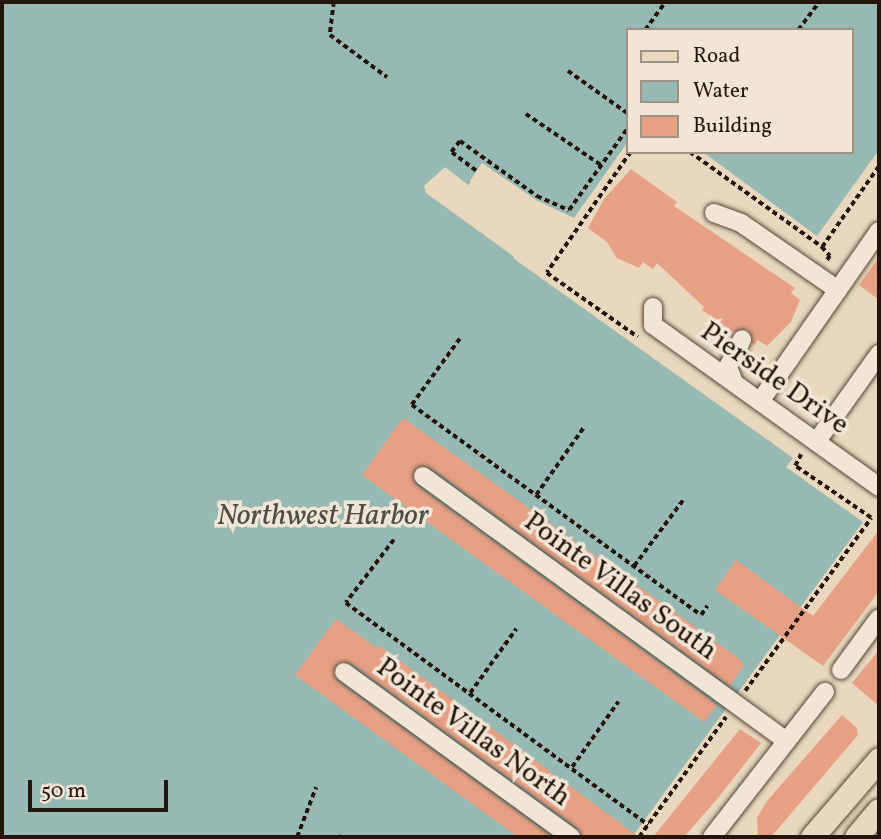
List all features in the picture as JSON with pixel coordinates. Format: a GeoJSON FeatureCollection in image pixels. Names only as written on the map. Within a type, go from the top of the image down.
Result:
{"type":"FeatureCollection","features":[{"type":"Feature","properties":{"kind":"main road"},"geometry":{"type":"LineString","coordinates":[[812,837],[879,758]]}},
{"type":"Feature","properties":{"kind":"main road"},"geometry":{"type":"LineString","coordinates":[[856,837],[879,810]]}},
{"type":"Feature","properties":{"kind":"street"},"geometry":{"type":"LineString","coordinates":[[714,213],[741,223],[838,290]]}},
{"type":"Feature","properties":{"kind":"street"},"geometry":{"type":"LineString","coordinates":[[761,400],[879,231]]}},
{"type":"Feature","properties":{"kind":"street","name":"Pierside Drive"},"geometry":{"type":"LineString","coordinates":[[653,307],[653,325],[879,487]]}},
{"type":"Feature","properties":{"kind":"street"},"geometry":{"type":"LineString","coordinates":[[733,380],[728,367],[742,339]]}},
{"type":"Feature","properties":{"kind":"street"},"geometry":{"type":"LineString","coordinates":[[817,441],[879,354]]}},
{"type":"Feature","properties":{"kind":"street","name":"Pointe Villas South"},"geometry":{"type":"LineString","coordinates":[[423,476],[786,741]]}},
{"type":"Feature","properties":{"kind":"street"},"geometry":{"type":"LineString","coordinates":[[841,670],[879,618]]}},
{"type":"Feature","properties":{"kind":"street","name":"Pointe Villas North"},"geometry":{"type":"LineString","coordinates":[[344,672],[571,837]]}},
{"type":"Feature","properties":{"kind":"street"},"geometry":{"type":"LineString","coordinates":[[712,837],[825,692]]}},
{"type":"Feature","properties":{"kind":"path"},"geometry":{"type":"LineString","coordinates":[[334,2],[330,35],[387,77]]}},
{"type":"Feature","properties":{"kind":"path"},"geometry":{"type":"LineString","coordinates":[[646,28],[665,2]]}},
{"type":"Feature","properties":{"kind":"path"},"geometry":{"type":"LineString","coordinates":[[800,28],[819,2]]}},
{"type":"Feature","properties":{"kind":"path"},"geometry":{"type":"LineString","coordinates":[[568,71],[626,112]]}},
{"type":"Feature","properties":{"kind":"path"},"geometry":{"type":"LineString","coordinates":[[526,114],[601,165]]}},
{"type":"Feature","properties":{"kind":"path"},"geometry":{"type":"LineString","coordinates":[[476,171],[451,152],[460,141],[537,196],[569,210],[626,130]]}},
{"type":"Feature","properties":{"kind":"path"},"geometry":{"type":"LineString","coordinates":[[693,154],[822,247],[830,256],[826,271]]}},
{"type":"Feature","properties":{"kind":"path"},"geometry":{"type":"LineString","coordinates":[[822,247],[879,166]]}},
{"type":"Feature","properties":{"kind":"path"},"geometry":{"type":"LineString","coordinates":[[460,339],[412,405],[701,615],[707,606]]}},
{"type":"Feature","properties":{"kind":"path"},"geometry":{"type":"LineString","coordinates":[[536,495],[584,427]]}},
{"type":"Feature","properties":{"kind":"path"},"geometry":{"type":"LineString","coordinates":[[639,837],[871,518],[795,466],[802,455]]}},
{"type":"Feature","properties":{"kind":"path"},"geometry":{"type":"LineString","coordinates":[[634,566],[683,500]]}},
{"type":"Feature","properties":{"kind":"path"},"geometry":{"type":"LineString","coordinates":[[394,540],[346,603],[572,766],[648,825]]}},
{"type":"Feature","properties":{"kind":"path"},"geometry":{"type":"LineString","coordinates":[[470,693],[516,629]]}},
{"type":"Feature","properties":{"kind":"path"},"geometry":{"type":"LineString","coordinates":[[572,766],[618,702]]}},
{"type":"Feature","properties":{"kind":"path"},"geometry":{"type":"LineString","coordinates":[[297,837],[316,787]]}},
{"type":"Feature","properties":{"kind":"water","name":"Northwest Harbor"},"geometry":{"type":"Polygon","coordinates":[[[2,2],[879,2],[879,150],[817,236],[706,154],[853,154],[853,28],[626,28],[626,144],[574,218],[536,200],[482,163],[470,181],[534,225],[513,258],[793,458],[786,467],[863,522],[632,837],[2,837],[2,2]]]}},
{"type":"Feature","properties":{"kind":"pier"},"geometry":{"type":"Polygon","coordinates":[[[445,167],[468,185],[482,168],[474,180],[537,223],[517,257],[542,277],[426,193],[424,186],[445,167]]]}},
{"type":"Feature","properties":{"kind":"building"},"geometry":{"type":"Polygon","coordinates":[[[631,169],[677,202],[674,206],[795,288],[791,293],[800,300],[791,322],[767,346],[758,340],[753,346],[748,329],[733,332],[702,310],[704,307],[657,263],[653,269],[643,262],[639,268],[617,258],[607,242],[588,228],[604,199],[631,169]]]}},
{"type":"Feature","properties":{"kind":"building"},"geometry":{"type":"Polygon","coordinates":[[[879,257],[879,300],[859,285],[879,257]]]}},
{"type":"Feature","properties":{"kind":"building"},"geometry":{"type":"Polygon","coordinates":[[[403,418],[737,657],[744,665],[730,686],[430,467],[413,470],[416,485],[717,705],[704,722],[362,475],[403,418]]]}},
{"type":"Feature","properties":{"kind":"building"},"geometry":{"type":"Polygon","coordinates":[[[879,530],[879,591],[823,666],[715,590],[736,560],[813,616],[879,530]]]}},
{"type":"Feature","properties":{"kind":"building"},"geometry":{"type":"Polygon","coordinates":[[[336,619],[378,649],[380,646],[639,837],[582,837],[578,828],[351,663],[335,665],[337,681],[552,837],[518,837],[295,675],[336,619]]]}},
{"type":"Feature","properties":{"kind":"building"},"geometry":{"type":"Polygon","coordinates":[[[879,650],[879,706],[852,683],[879,650]]]}},
{"type":"Feature","properties":{"kind":"building"},"geometry":{"type":"Polygon","coordinates":[[[842,715],[857,728],[858,735],[771,837],[758,837],[757,818],[767,801],[842,715]]]}},
{"type":"Feature","properties":{"kind":"building"},"geometry":{"type":"Polygon","coordinates":[[[740,729],[761,743],[718,798],[684,837],[653,837],[740,729]]]}}]}
